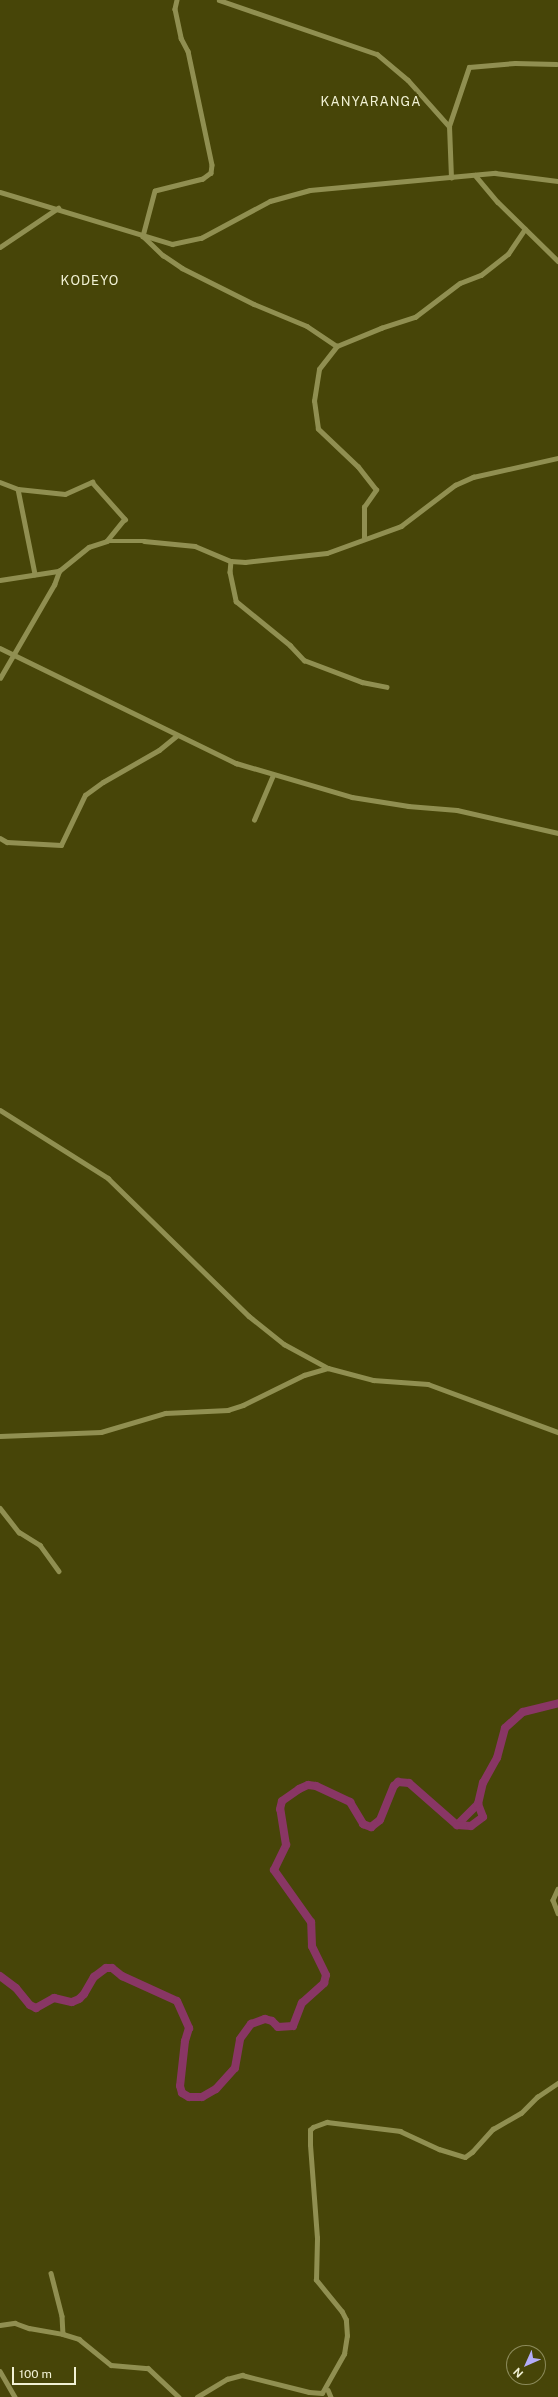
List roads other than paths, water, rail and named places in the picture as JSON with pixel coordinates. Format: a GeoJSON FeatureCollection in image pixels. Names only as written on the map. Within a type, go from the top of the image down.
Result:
{"type":"FeatureCollection","features":[{"type":"Feature","properties":{"kind":"street"},"geometry":{"type":"LineString","coordinates":[[143,236],[155,191],[203,179],[211,173],[212,165],[188,51],[181,38],[175,10],[177,0]]}},
{"type":"Feature","properties":{"kind":"street"},"geometry":{"type":"LineString","coordinates":[[219,0],[378,54],[408,80],[450,126]]}},
{"type":"Feature","properties":{"kind":"street"},"geometry":{"type":"LineString","coordinates":[[451,178],[450,126],[470,67],[515,63],[556,64]]}},
{"type":"Feature","properties":{"kind":"street"},"geometry":{"type":"LineString","coordinates":[[0,192],[58,208],[172,244],[201,238],[270,201],[310,190],[495,173],[558,181]]}},
{"type":"Feature","properties":{"kind":"street"},"geometry":{"type":"LineString","coordinates":[[475,175],[524,229],[558,261]]}},
{"type":"Feature","properties":{"kind":"street"},"geometry":{"type":"LineString","coordinates":[[0,247],[58,208]]}},
{"type":"Feature","properties":{"kind":"street"},"geometry":{"type":"LineString","coordinates":[[364,539],[364,507],[376,490],[358,467],[318,429],[315,422],[314,401],[319,369],[337,346],[380,328],[415,317],[460,283],[481,275],[508,254],[524,229]]}},
{"type":"Feature","properties":{"kind":"street"},"geometry":{"type":"LineString","coordinates":[[143,236],[163,255],[182,268],[254,304],[307,326],[337,346]]}},
{"type":"Feature","properties":{"kind":"street"},"geometry":{"type":"LineString","coordinates":[[0,580],[59,571],[89,547],[107,541],[144,541],[195,546],[231,560],[245,562],[328,553],[401,526],[455,486],[473,477],[558,458]]}},
{"type":"Feature","properties":{"kind":"street"},"geometry":{"type":"LineString","coordinates":[[0,482],[18,489],[65,494],[92,482],[125,519],[107,541]]}},
{"type":"Feature","properties":{"kind":"street"},"geometry":{"type":"LineString","coordinates":[[18,489],[35,574]]}},
{"type":"Feature","properties":{"kind":"street"},"geometry":{"type":"LineString","coordinates":[[231,560],[230,572],[236,601],[290,645],[304,660],[362,682],[387,687]]}},
{"type":"Feature","properties":{"kind":"street"},"geometry":{"type":"LineString","coordinates":[[0,678],[54,585],[59,571]]}},
{"type":"Feature","properties":{"kind":"street"},"geometry":{"type":"LineString","coordinates":[[0,648],[176,736],[236,763],[273,775],[364,800],[457,810],[558,833]]}},
{"type":"Feature","properties":{"kind":"street"},"geometry":{"type":"LineString","coordinates":[[0,838],[7,842],[61,845],[85,795],[103,782],[159,750],[176,736]]}},
{"type":"Feature","properties":{"kind":"street"},"geometry":{"type":"LineString","coordinates":[[254,820],[273,775]]}},
{"type":"Feature","properties":{"kind":"street"},"geometry":{"type":"LineString","coordinates":[[0,1110],[108,1178],[249,1316],[284,1344],[328,1368],[373,1380],[428,1384],[558,1432]]}},
{"type":"Feature","properties":{"kind":"street"},"geometry":{"type":"LineString","coordinates":[[0,1436],[101,1432],[165,1413],[228,1410],[243,1405],[304,1374],[328,1368]]}},
{"type":"Feature","properties":{"kind":"street"},"geometry":{"type":"LineString","coordinates":[[0,1508],[19,1532],[40,1545],[59,1571]]}},
{"type":"Feature","properties":{"kind":"street"},"geometry":{"type":"LineString","coordinates":[[558,1889],[553,1900],[558,1913]]}},
{"type":"Feature","properties":{"kind":"street"},"geometry":{"type":"LineString","coordinates":[[198,2397],[227,2379],[242,2375],[318,2394],[326,2388],[344,2354],[347,2336],[346,2320],[342,2312],[316,2280],[317,2238],[309,2136],[313,2127],[328,2122],[400,2131],[439,2149],[465,2156],[472,2152],[493,2129],[520,2113],[538,2097],[558,2083]]}},
{"type":"Feature","properties":{"kind":"street"},"geometry":{"type":"LineString","coordinates":[[51,2272],[62,2316],[63,2334]]}},
{"type":"Feature","properties":{"kind":"street"},"geometry":{"type":"LineString","coordinates":[[0,2325],[15,2323],[28,2328],[63,2334],[79,2339],[111,2365],[148,2368],[179,2397]]}},
{"type":"Feature","properties":{"kind":"street"},"geometry":{"type":"LineString","coordinates":[[0,2371],[15,2397]]}},
{"type":"Feature","properties":{"kind":"street"},"geometry":{"type":"LineString","coordinates":[[328,2390],[331,2397]]}},
{"type":"Feature","properties":{"kind":"waterway"},"geometry":{"type":"LineString","coordinates":[[0,1976],[16,1988],[30,2005],[36,2008],[54,1998],[72,2002],[79,1999],[84,1994],[94,1977],[106,1968],[112,1968],[122,1976],[177,2001],[189,2028],[185,2041],[180,2086],[182,2093],[189,2097],[202,2097],[216,2089],[235,2068],[240,2039],[251,2024],[265,2019],[272,2021],[278,2027],[293,2026],[302,2003],[324,1983],[326,1975],[312,1946],[311,1922],[274,1870],[286,1845],[280,1809],[282,1801],[299,1789],[308,1785],[316,1786],[350,1802],[363,1824],[371,1827],[380,1820],[394,1786],[398,1782],[409,1783],[457,1825],[471,1826],[483,1817],[478,1804],[483,1783],[497,1758],[505,1728],[523,1712],[558,1703]]}},
{"type":"Feature","properties":{"kind":"waterway"},"geometry":{"type":"LineString","coordinates":[[457,1825],[478,1804]]}},
{"type":"Feature","properties":{"kind":"district","name":"KANYARANGA"},"geometry":{"type":"Point","coordinates":[371,102]}},
{"type":"Feature","properties":{"kind":"district","name":"KODEYO"},"geometry":{"type":"Point","coordinates":[90,281]}}]}
